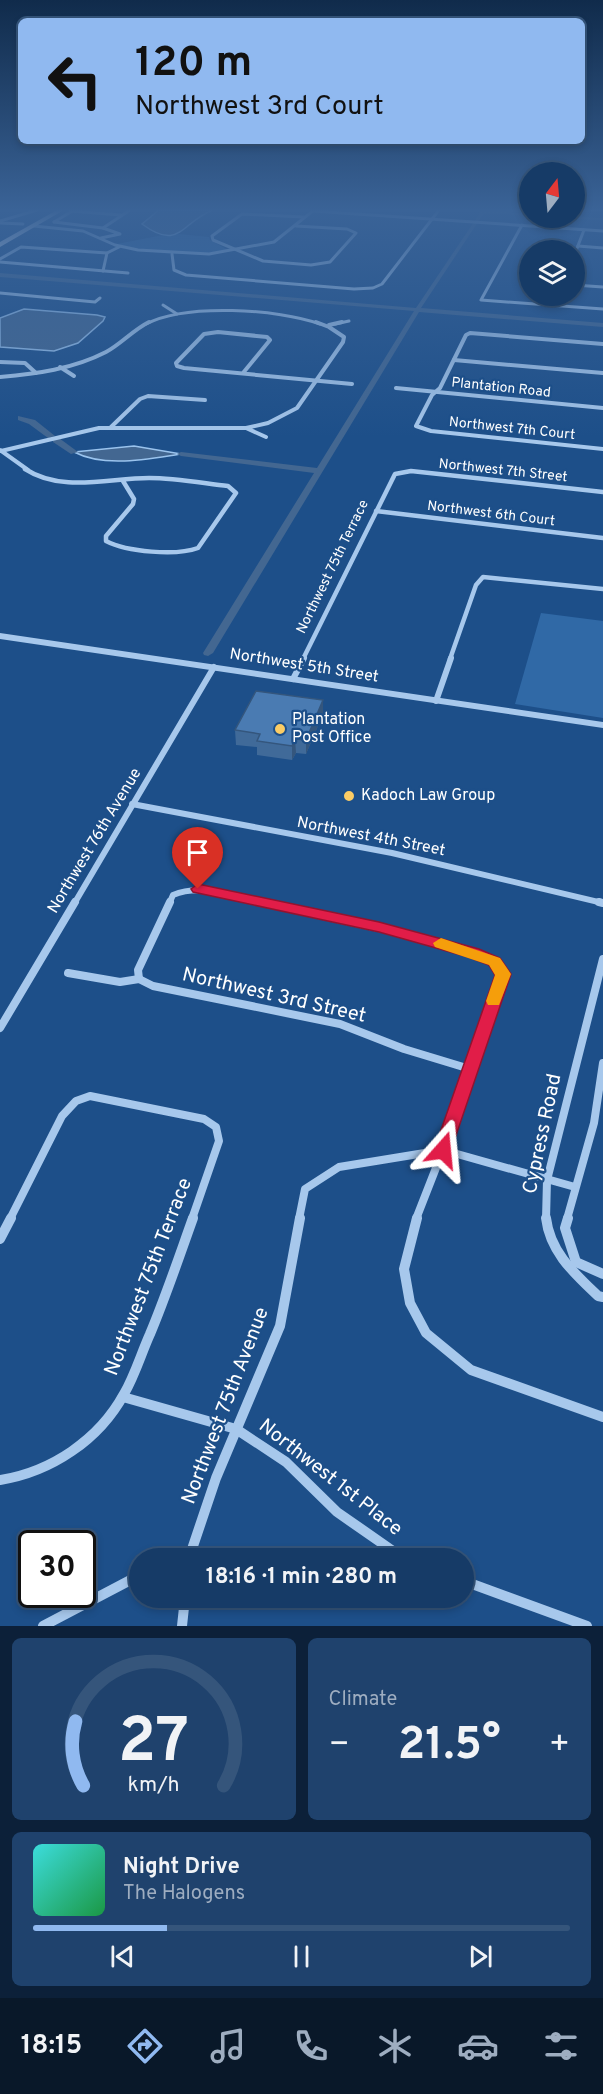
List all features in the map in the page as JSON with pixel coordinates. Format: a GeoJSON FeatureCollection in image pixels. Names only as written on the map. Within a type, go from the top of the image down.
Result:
{"type":"FeatureCollection","features":[{"type":"Feature","properties":{"kind":"street"},"geometry":{"type":"LineString","coordinates":[[317,286],[343,288],[373,288],[378,286]]}},
{"type":"Feature","properties":{"kind":"street"},"geometry":{"type":"LineString","coordinates":[[490,286],[482,300],[603,309]]}},
{"type":"Feature","properties":{"kind":"street"},"geometry":{"type":"LineString","coordinates":[[587,286],[603,287]]}},
{"type":"Feature","properties":{"kind":"street"},"geometry":{"type":"LineString","coordinates":[[0,292],[100,298],[95,302],[0,292]]}},
{"type":"Feature","properties":{"kind":"street"},"geometry":{"type":"LineString","coordinates":[[164,305],[177,314]]}},
{"type":"Feature","properties":{"kind":"street"},"geometry":{"type":"LineString","coordinates":[[0,377],[36,373],[109,350],[148,322],[177,314],[217,311],[306,318],[328,325],[344,337],[318,381],[297,408],[267,423],[246,428],[198,431],[110,427],[76,432],[1,451]]}},
{"type":"Feature","properties":{"kind":"street"},"geometry":{"type":"LineString","coordinates":[[328,325],[349,321]]}},
{"type":"Feature","properties":{"kind":"street"},"geometry":{"type":"LineString","coordinates":[[243,373],[270,340],[267,337],[218,332],[204,334],[176,363],[177,366],[318,381],[352,384]]}},
{"type":"Feature","properties":{"kind":"street"},"geometry":{"type":"LineString","coordinates":[[436,392],[466,335],[470,333],[603,344]]}},
{"type":"Feature","properties":{"kind":"street"},"geometry":{"type":"LineString","coordinates":[[454,360],[603,373]]}},
{"type":"Feature","properties":{"kind":"street"},"geometry":{"type":"LineString","coordinates":[[0,362],[25,363],[36,373]]}},
{"type":"Feature","properties":{"kind":"street"},"geometry":{"type":"LineString","coordinates":[[60,367],[74,376]]}},
{"type":"Feature","properties":{"kind":"street","name":"Plantation Road"},"geometry":{"type":"LineString","coordinates":[[396,388],[603,408]]}},
{"type":"Feature","properties":{"kind":"street","name":"Northwest 7th Court"},"geometry":{"type":"LineString","coordinates":[[436,392],[432,395],[416,426],[420,429],[603,449]]}},
{"type":"Feature","properties":{"kind":"street"},"geometry":{"type":"LineString","coordinates":[[110,427],[140,399],[148,396],[205,400]]}},
{"type":"Feature","properties":{"kind":"street"},"geometry":{"type":"LineString","coordinates":[[246,428],[266,437]]}},
{"type":"Feature","properties":{"kind":"street"},"geometry":{"type":"LineString","coordinates":[[1,451],[32,473],[56,480],[80,483],[164,479],[228,486],[236,493],[198,548],[191,552],[168,552],[112,544],[106,541],[106,536],[134,504],[134,499],[123,481]]}},
{"type":"Feature","properties":{"kind":"street","name":"Northwest 7th Street"},"geometry":{"type":"LineString","coordinates":[[401,471],[603,492]]}},
{"type":"Feature","properties":{"kind":"street","name":"Northwest 75th Terrace"},"geometry":{"type":"LineString","coordinates":[[293,679],[395,474],[401,471]]}},
{"type":"Feature","properties":{"kind":"street","name":"Northwest 6th Court"},"geometry":{"type":"LineString","coordinates":[[376,511],[603,538]]}},
{"type":"Feature","properties":{"kind":"street"},"geometry":{"type":"LineString","coordinates":[[436,700],[476,585],[483,577],[603,589]]}},
{"type":"Feature","properties":{"kind":"street","name":"Northwest 5th Street"},"geometry":{"type":"LineString","coordinates":[[0,636],[603,725]]}},
{"type":"Feature","properties":{"kind":"street","name":"Northwest 76th Avenue"},"geometry":{"type":"LineString","coordinates":[[0,1029],[214,667]]}},
{"type":"Feature","properties":{"kind":"street","name":"Northwest 4th Street"},"geometry":{"type":"LineString","coordinates":[[132,804],[392,853],[603,903]]}},
{"type":"Feature","properties":{"kind":"street"},"geometry":{"type":"LineString","coordinates":[[68,973],[120,982],[139,979],[138,970],[173,896],[185,890],[198,889],[379,927],[473,953],[495,962],[503,974],[443,1150],[415,1223],[404,1269],[410,1303],[426,1333],[471,1370],[603,1417]]}},
{"type":"Feature","properties":{"kind":"street","name":"Cypress Road"},"geometry":{"type":"LineString","coordinates":[[603,959],[547,1180],[546,1230],[561,1261],[598,1296],[603,1298]]}},
{"type":"Feature","properties":{"kind":"street","name":"Northwest 3rd Street"},"geometry":{"type":"LineString","coordinates":[[139,979],[153,986],[340,1024],[404,1049],[470,1069]]}},
{"type":"Feature","properties":{"kind":"street"},"geometry":{"type":"LineString","coordinates":[[603,1063],[594,1123],[565,1228],[576,1262],[603,1274]]}},
{"type":"Feature","properties":{"kind":"street","name":"Northwest 75th Terrace"},"geometry":{"type":"LineString","coordinates":[[0,1239],[62,1116],[76,1101],[90,1096],[204,1119],[216,1127],[219,1141],[153,1326],[123,1397],[90,1437],[63,1457],[35,1472],[0,1480]]}},
{"type":"Feature","properties":{"kind":"street","name":"Northwest 75th Avenue"},"geometry":{"type":"LineString","coordinates":[[192,1548],[216,1478],[280,1326],[305,1189],[339,1167],[443,1150],[575,1187]]}},
{"type":"Feature","properties":{"kind":"street","name":"Northwest 1st Place"},"geometry":{"type":"LineString","coordinates":[[123,1397],[236,1429],[286,1462],[337,1512],[389,1548]]}},
{"type":"Feature","properties":{"kind":"street"},"geometry":{"type":"LineString","coordinates":[[43,1626],[129,1581]]}},
{"type":"Feature","properties":{"kind":"street"},"geometry":{"type":"LineString","coordinates":[[474,1585],[587,1626]]}},
{"type":"Feature","properties":{"kind":"street"},"geometry":{"type":"LineString","coordinates":[[182,1626],[184,1608]]}},
{"type":"Feature","properties":{"kind":"shaded area"},"geometry":{"type":"Polygon","coordinates":[[[24,309],[105,317],[78,343],[54,351],[0,347],[0,318],[24,309]]]}},
{"type":"Feature","properties":{"kind":"shaded area"},"geometry":{"type":"Polygon","coordinates":[[[134,446],[181,454],[113,461],[86,457],[74,452],[134,446]]]}},
{"type":"Feature","properties":{"kind":"shaded area"},"geometry":{"type":"Polygon","coordinates":[[[541,613],[603,621],[603,718],[515,704],[541,613]]]}},
{"type":"Feature","properties":{"kind":"building","name":"Plantation Post Office"},"geometry":{"type":"Polygon","coordinates":[[[256,691],[323,700],[306,740],[295,739],[292,746],[257,741],[260,734],[235,730],[256,691]]]}},
{"type":"Feature","properties":{"kind":"waterway"},"geometry":{"type":"LineString","coordinates":[[131,286],[418,310]]}},
{"type":"Feature","properties":{"kind":"waterway"},"geometry":{"type":"LineString","coordinates":[[418,310],[433,286]]}},
{"type":"Feature","properties":{"kind":"waterway"},"geometry":{"type":"LineString","coordinates":[[208,653],[418,310]]}},
{"type":"Feature","properties":{"kind":"waterway"},"geometry":{"type":"LineString","coordinates":[[418,310],[603,325]]}},
{"type":"Feature","properties":{"kind":"waterway"},"geometry":{"type":"LineString","coordinates":[[21,418],[32,422],[51,436]]}},
{"type":"Feature","properties":{"kind":"waterway"},"geometry":{"type":"LineString","coordinates":[[56,440],[74,452]]}},
{"type":"Feature","properties":{"kind":"waterway"},"geometry":{"type":"LineString","coordinates":[[181,454],[319,471]]}},
{"type":"Feature","properties":{"kind":"slow traffic"},"geometry":{"type":"LineString","coordinates":[[441,943],[473,953],[495,962],[500,967],[503,974],[494,1001]]}},
{"type":"Feature","properties":{"kind":"place","name":"Plantation Post Office"},"geometry":{"type":"Point","coordinates":[280,729]}},
{"type":"Feature","properties":{"kind":"place","name":"Kadoch Law Group"},"geometry":{"type":"Point","coordinates":[349,796]}},
{"type":"Feature","properties":{"kind":"route"},"geometry":{"type":"LineString","coordinates":[[198,889],[416,936],[473,953],[495,962],[500,967],[503,974],[443,1150]]}}]}
